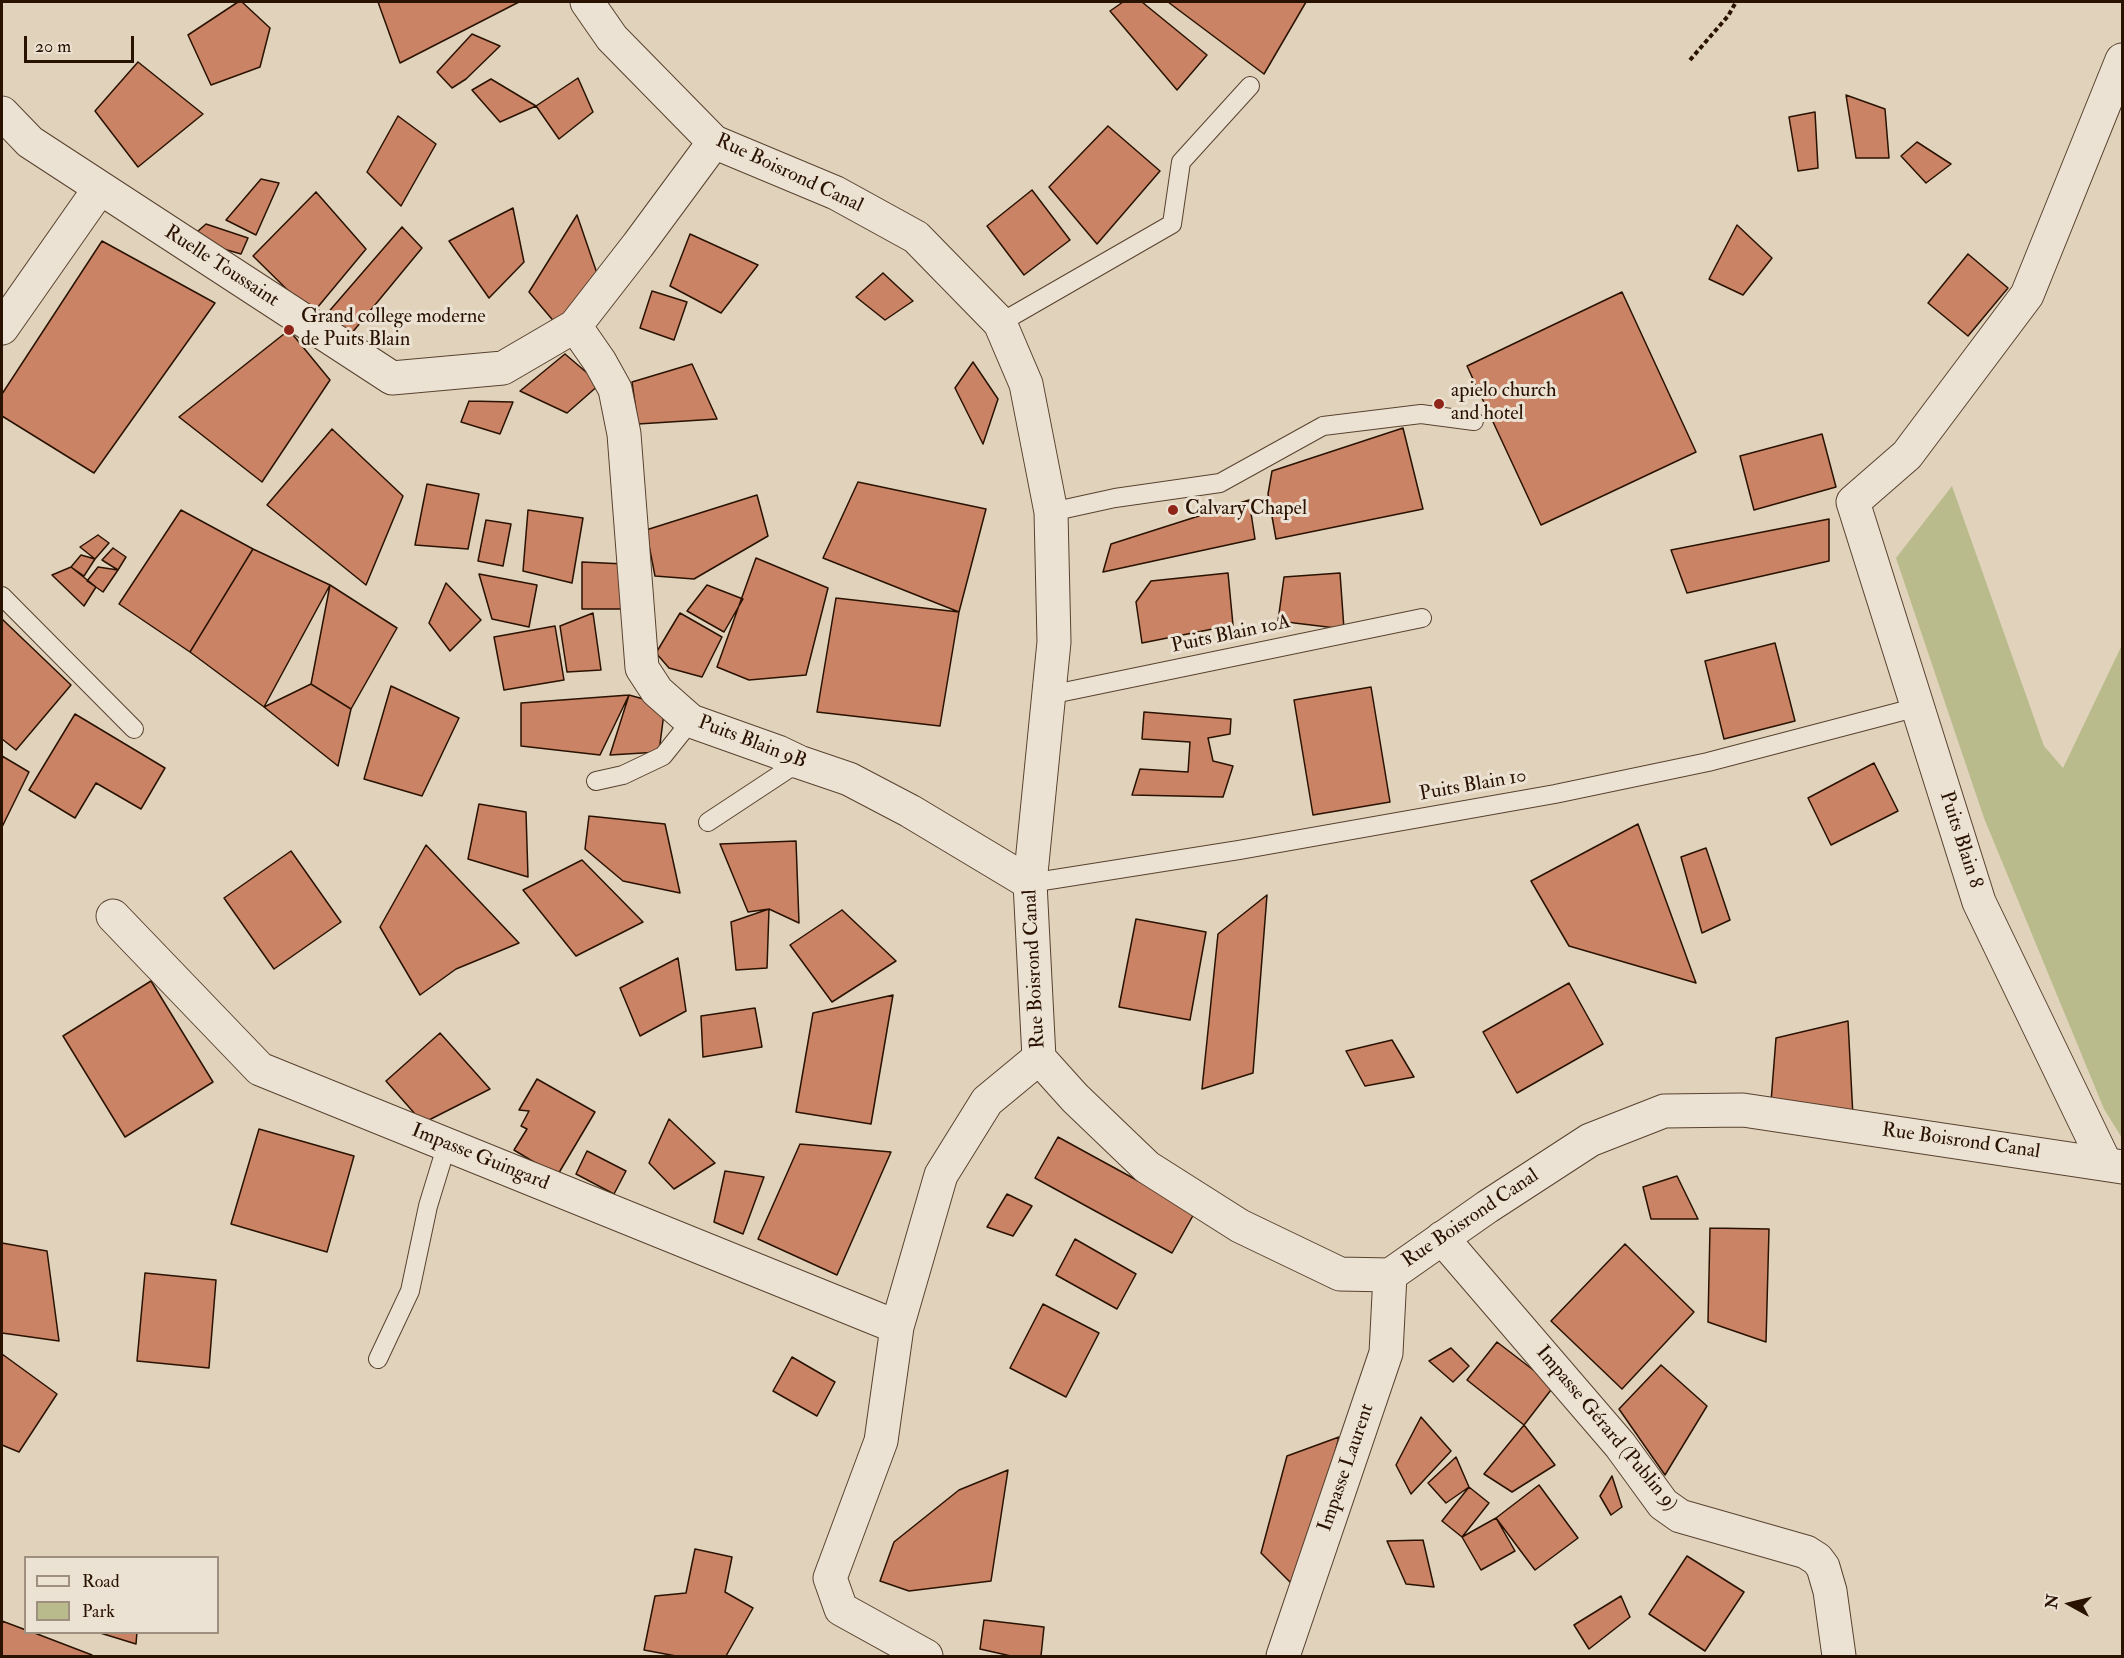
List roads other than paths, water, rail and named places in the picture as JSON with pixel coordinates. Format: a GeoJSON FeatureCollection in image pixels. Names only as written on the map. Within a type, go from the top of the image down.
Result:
{"type":"FeatureCollection","features":[{"type":"Feature","properties":{"kind":"street","name":"Rue Boisrond Canal"},"geometry":{"type":"LineString","coordinates":[[587,2],[612,38],[714,142],[836,192],[916,237],[1000,323],[1026,384],[1051,512],[1054,642],[1030,883],[1039,1058],[1075,1098],[1147,1167],[1240,1226],[1340,1274],[1390,1275],[1590,1140],[1664,1111],[1743,1110],[2114,1165]]}},
{"type":"Feature","properties":{"kind":"street","name":"Puits Blain 8"},"geometry":{"type":"LineString","coordinates":[[2114,1165],[1979,902],[1853,502],[1907,455],[2027,295],[2122,60]]}},
{"type":"Feature","properties":{"kind":"street","name":"Ruelle Toussaint"},"geometry":{"type":"LineString","coordinates":[[2,113],[30,142],[392,378],[503,368],[575,326],[714,142]]}},
{"type":"Feature","properties":{"kind":"street"},"geometry":{"type":"LineString","coordinates":[[2,328],[100,188]]}},
{"type":"Feature","properties":{"kind":"street","name":"Puits Blain 9B"},"geometry":{"type":"LineString","coordinates":[[575,326],[600,362],[615,390],[624,434],[642,668],[657,691],[691,721],[849,779],[1030,883]]}},
{"type":"Feature","properties":{"kind":"street","name":"Impasse Guingard"},"geometry":{"type":"LineString","coordinates":[[113,916],[260,1069],[897,1327]]}},
{"type":"Feature","properties":{"kind":"street"},"geometry":{"type":"LineString","coordinates":[[926,1656],[841,1609],[830,1578],[882,1441],[897,1327],[941,1175],[987,1101],[1039,1058]]}},
{"type":"Feature","properties":{"kind":"street","name":"Impasse Gérard (Publin 9)"},"geometry":{"type":"LineString","coordinates":[[1442,1238],[1620,1445],[1663,1504],[1680,1516],[1806,1552],[1817,1559],[1823,1567],[1830,1592],[1839,1656]]}},
{"type":"Feature","properties":{"kind":"street","name":"Impasse Laurent"},"geometry":{"type":"LineString","coordinates":[[1283,1656],[1386,1353],[1390,1275]]}},
{"type":"Feature","properties":{"kind":"lane"},"geometry":{"type":"LineString","coordinates":[[1000,323],[1172,224],[1180,162],[1250,86]]}},
{"type":"Feature","properties":{"kind":"lane"},"geometry":{"type":"LineString","coordinates":[[1051,512],[1116,498],[1220,483],[1323,426],[1421,414],[1474,421]]}},
{"type":"Feature","properties":{"kind":"lane"},"geometry":{"type":"LineString","coordinates":[[2,596],[134,729]]}},
{"type":"Feature","properties":{"kind":"lane","name":"Puits Blain 10A"},"geometry":{"type":"LineString","coordinates":[[1049,695],[1422,618]]}},
{"type":"Feature","properties":{"kind":"lane","name":"Puits Blain 10"},"geometry":{"type":"LineString","coordinates":[[1030,883],[1239,850],[1555,794],[1708,762],[1918,707]]}},
{"type":"Feature","properties":{"kind":"lane"},"geometry":{"type":"LineString","coordinates":[[596,781],[623,775],[663,756],[691,721]]}},
{"type":"Feature","properties":{"kind":"lane"},"geometry":{"type":"LineString","coordinates":[[708,822],[799,762]]}},
{"type":"Feature","properties":{"kind":"lane"},"geometry":{"type":"LineString","coordinates":[[378,1359],[410,1291],[428,1206],[447,1144]]}},
{"type":"Feature","properties":{"kind":"place","name":"Grand college moderne de Puits Blain"},"geometry":{"type":"Point","coordinates":[289,330]}},
{"type":"Feature","properties":{"kind":"place","name":"apielo church and hotel"},"geometry":{"type":"Point","coordinates":[1439,404]}},
{"type":"Feature","properties":{"kind":"place","name":"Calvary Chapel"},"geometry":{"type":"Point","coordinates":[1173,510]}}]}
